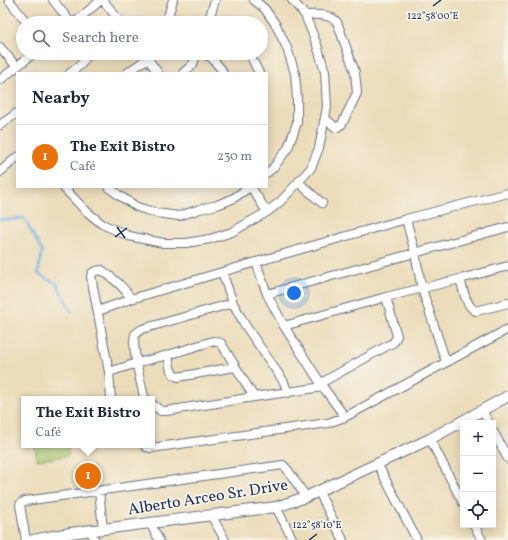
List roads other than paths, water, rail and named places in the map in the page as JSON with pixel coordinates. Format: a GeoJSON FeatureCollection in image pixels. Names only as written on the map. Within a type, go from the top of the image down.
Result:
{"type":"FeatureCollection","features":[{"type":"Feature","properties":{"kind":"street"},"geometry":{"type":"LineString","coordinates":[[9,0],[22,16]]}},
{"type":"Feature","properties":{"kind":"street"},"geometry":{"type":"LineString","coordinates":[[53,0],[66,16]]}},
{"type":"Feature","properties":{"kind":"street"},"geometry":{"type":"LineString","coordinates":[[83,16],[102,0],[115,16]]}},
{"type":"Feature","properties":{"kind":"street"},"geometry":{"type":"LineString","coordinates":[[168,16],[173,0]]}},
{"type":"Feature","properties":{"kind":"street"},"geometry":{"type":"LineString","coordinates":[[211,16],[215,0]]}},
{"type":"Feature","properties":{"kind":"street"},"geometry":{"type":"LineString","coordinates":[[254,0],[264,8],[276,25],[287,48],[295,73],[297,123],[288,148],[268,172]]}},
{"type":"Feature","properties":{"kind":"street"},"geometry":{"type":"LineString","coordinates":[[64,188],[86,211],[102,224],[129,236],[163,243],[186,243],[210,239],[232,232],[267,212],[281,201],[311,168],[319,148],[327,108],[325,72],[317,45],[305,15],[292,0]]}},
{"type":"Feature","properties":{"kind":"street"},"geometry":{"type":"LineString","coordinates":[[305,15],[328,15],[337,22],[355,72],[357,93],[342,124],[336,128],[325,118]]}},
{"type":"Feature","properties":{"kind":"street"},"geometry":{"type":"LineString","coordinates":[[0,47],[16,66]]}},
{"type":"Feature","properties":{"kind":"street"},"geometry":{"type":"LineString","coordinates":[[0,80],[24,60]]}},
{"type":"Feature","properties":{"kind":"street"},"geometry":{"type":"LineString","coordinates":[[71,72],[82,64],[84,60]]}},
{"type":"Feature","properties":{"kind":"street"},"geometry":{"type":"LineString","coordinates":[[128,72],[142,60]]}},
{"type":"Feature","properties":{"kind":"street"},"geometry":{"type":"LineString","coordinates":[[151,60],[157,72]]}},
{"type":"Feature","properties":{"kind":"street"},"geometry":{"type":"LineString","coordinates":[[184,72],[193,64],[194,60]]}},
{"type":"Feature","properties":{"kind":"street"},"geometry":{"type":"LineString","coordinates":[[214,60],[223,72]]}},
{"type":"Feature","properties":{"kind":"street"},"geometry":{"type":"LineString","coordinates":[[252,60],[258,72]]}},
{"type":"Feature","properties":{"kind":"street"},"geometry":{"type":"LineString","coordinates":[[0,125],[16,114]]}},
{"type":"Feature","properties":{"kind":"street"},"geometry":{"type":"LineString","coordinates":[[0,172],[16,158]]}},
{"type":"Feature","properties":{"kind":"street"},"geometry":{"type":"LineString","coordinates":[[298,182],[322,203]]}},
{"type":"Feature","properties":{"kind":"street"},"geometry":{"type":"LineString","coordinates":[[109,188],[137,207],[156,213],[179,216],[217,205],[232,199],[249,188]]}},
{"type":"Feature","properties":{"kind":"street"},"geometry":{"type":"LineString","coordinates":[[252,188],[267,212]]}},
{"type":"Feature","properties":{"kind":"street"},"geometry":{"type":"LineString","coordinates":[[98,311],[131,299],[256,262],[406,219],[508,193]]}},
{"type":"Feature","properties":{"kind":"street"},"geometry":{"type":"LineString","coordinates":[[406,219],[422,289],[446,362]]}},
{"type":"Feature","properties":{"kind":"street"},"geometry":{"type":"LineString","coordinates":[[267,294],[508,227]]}},
{"type":"Feature","properties":{"kind":"street"},"geometry":{"type":"LineString","coordinates":[[256,262],[267,294],[284,326],[322,385],[345,417]]}},
{"type":"Feature","properties":{"kind":"street"},"geometry":{"type":"LineString","coordinates":[[284,326],[386,297],[508,266]]}},
{"type":"Feature","properties":{"kind":"street"},"geometry":{"type":"LineString","coordinates":[[111,396],[109,372],[91,276],[92,273],[102,270],[127,291],[131,299]]}},
{"type":"Feature","properties":{"kind":"street"},"geometry":{"type":"LineString","coordinates":[[222,272],[233,303],[245,325],[284,382],[288,393]]}},
{"type":"Feature","properties":{"kind":"street"},"geometry":{"type":"LineString","coordinates":[[460,279],[469,306],[472,310],[476,311],[508,303]]}},
{"type":"Feature","properties":{"kind":"street"},"geometry":{"type":"LineString","coordinates":[[155,406],[161,411],[166,411],[288,393],[322,385],[394,342],[397,336],[386,297]]}},
{"type":"Feature","properties":{"kind":"street"},"geometry":{"type":"LineString","coordinates":[[144,396],[137,363],[134,339],[135,334],[142,329],[233,303]]}},
{"type":"Feature","properties":{"kind":"street"},"geometry":{"type":"LineString","coordinates":[[155,447],[328,423],[345,417],[508,329]]}},
{"type":"Feature","properties":{"kind":"street"},"geometry":{"type":"LineString","coordinates":[[109,372],[213,341],[221,343],[254,397]]}},
{"type":"Feature","properties":{"kind":"street"},"geometry":{"type":"LineString","coordinates":[[168,355],[171,372],[174,376],[178,377],[235,367]]}},
{"type":"Feature","properties":{"kind":"street","name":"Alberto Arceo Sr. Drive"},"geometry":{"type":"LineString","coordinates":[[33,540],[90,530],[103,530],[276,506],[306,497],[430,439],[508,396]]}},
{"type":"Feature","properties":{"kind":"street"},"geometry":{"type":"LineString","coordinates":[[482,410],[487,420]]}},
{"type":"Feature","properties":{"kind":"street"},"geometry":{"type":"LineString","coordinates":[[496,437],[508,459]]}},
{"type":"Feature","properties":{"kind":"street"},"geometry":{"type":"LineString","coordinates":[[430,439],[460,497]]}},
{"type":"Feature","properties":{"kind":"street"},"geometry":{"type":"LineString","coordinates":[[377,464],[417,540]]}},
{"type":"Feature","properties":{"kind":"street"},"geometry":{"type":"LineString","coordinates":[[26,540],[20,505],[25,501],[283,465],[288,469],[306,497]]}},
{"type":"Feature","properties":{"kind":"street"},"geometry":{"type":"LineString","coordinates":[[99,491],[103,530]]}},
{"type":"Feature","properties":{"kind":"street"},"geometry":{"type":"LineString","coordinates":[[319,492],[343,540]]}},
{"type":"Feature","properties":{"kind":"street"},"geometry":{"type":"LineString","coordinates":[[276,506],[293,540]]}},
{"type":"Feature","properties":{"kind":"street"},"geometry":{"type":"LineString","coordinates":[[212,514],[225,540]]}},
{"type":"Feature","properties":{"kind":"street"},"geometry":{"type":"LineString","coordinates":[[150,523],[159,540]]}},
{"type":"Feature","properties":{"kind":"street"},"geometry":{"type":"LineString","coordinates":[[476,528],[482,540]]}},
{"type":"Feature","properties":{"kind":"street"},"geometry":{"type":"LineString","coordinates":[[90,530],[95,540]]}},
{"type":"Feature","properties":{"kind":"waterway"},"geometry":{"type":"LineString","coordinates":[[0,219],[6,220],[24,218],[42,251],[38,274],[57,284],[71,311]]}},
{"type":"Feature","properties":{"kind":"place","name":"The Exit Bistro"},"geometry":{"type":"Point","coordinates":[88,476]}}]}
